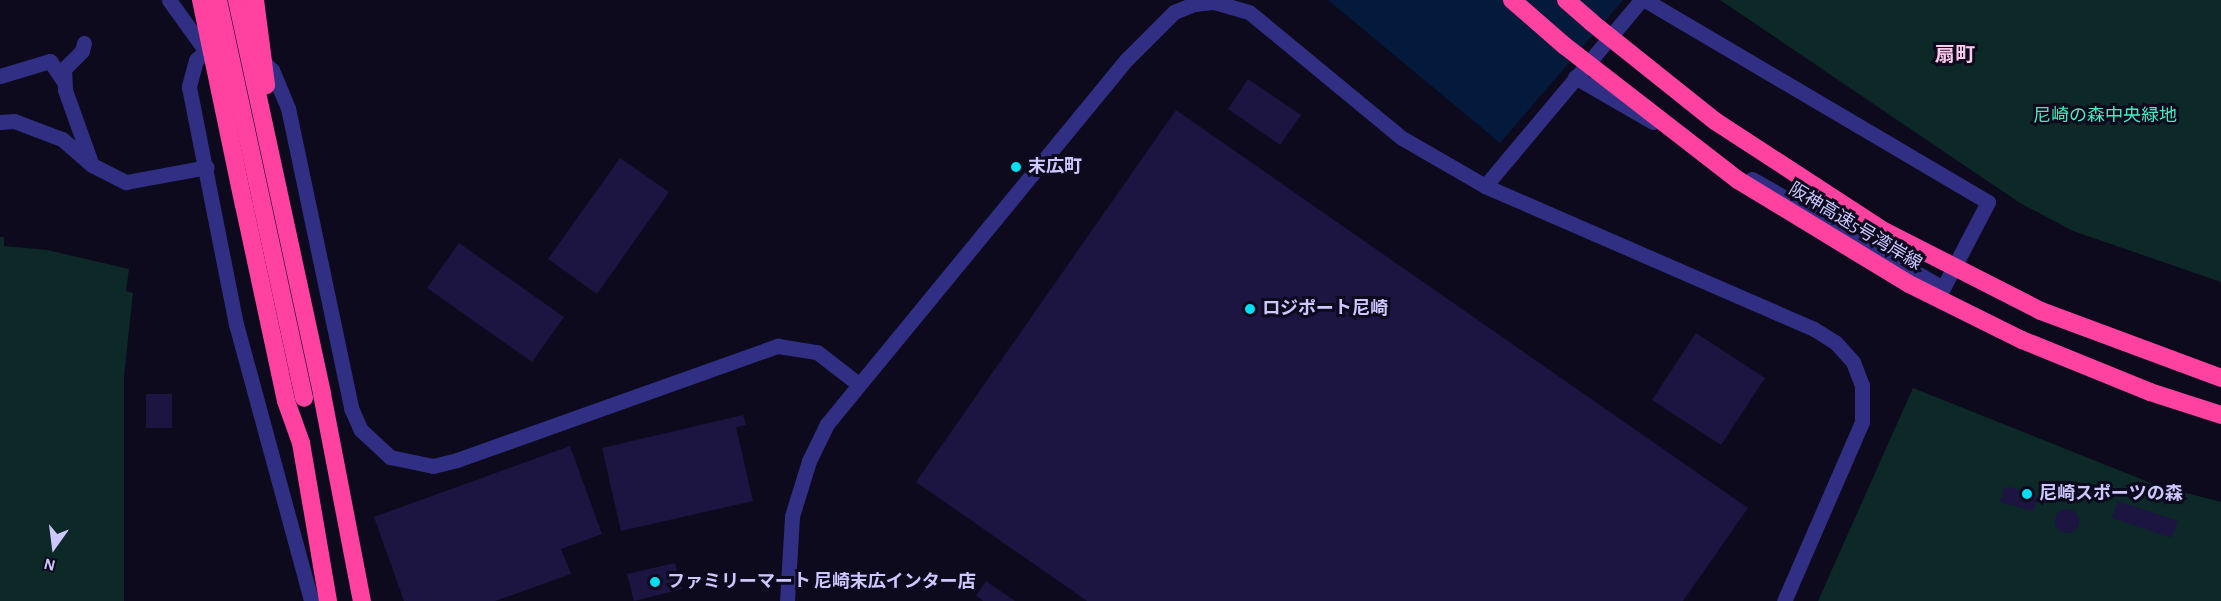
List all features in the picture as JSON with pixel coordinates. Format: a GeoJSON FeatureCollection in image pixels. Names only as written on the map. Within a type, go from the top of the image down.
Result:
{"type":"FeatureCollection","features":[{"type":"Feature","properties":{"kind":"highway"},"geometry":{"type":"LineString","coordinates":[[201,0],[295,400]]}},
{"type":"Feature","properties":{"kind":"highway"},"geometry":{"type":"LineString","coordinates":[[218,0],[295,400],[328,601]]}},
{"type":"Feature","properties":{"kind":"highway"},"geometry":{"type":"LineString","coordinates":[[237,0],[322,394],[362,601]]}},
{"type":"Feature","properties":{"kind":"highway"},"geometry":{"type":"LineString","coordinates":[[255,0],[281,204]]}},
{"type":"Feature","properties":{"kind":"highway","name":"阪神高速5号湾岸線"},"geometry":{"type":"LineString","coordinates":[[1512,0],[1693,149],[1850,250],[2022,340],[2150,392],[2221,415]]}},
{"type":"Feature","properties":{"kind":"highway","name":"阪神高速5号湾岸線"},"geometry":{"type":"LineString","coordinates":[[1566,0],[1715,121],[1884,231],[2041,311],[2221,378]]}},
{"type":"Feature","properties":{"kind":"street"},"geometry":{"type":"LineString","coordinates":[[169,0],[205,50]]}},
{"type":"Feature","properties":{"kind":"street"},"geometry":{"type":"LineString","coordinates":[[194,0],[228,43]]}},
{"type":"Feature","properties":{"kind":"street"},"geometry":{"type":"LineString","coordinates":[[1485,186],[1575,77],[1643,0],[1988,202],[1943,288],[1575,77]]}},
{"type":"Feature","properties":{"kind":"street"},"geometry":{"type":"LineString","coordinates":[[787,601],[788,541],[804,474],[827,424],[857,383],[1127,59],[1174,12],[1194,4],[1214,2],[1249,12],[1402,138],[1485,186],[1814,329],[1836,343],[1853,362],[1862,385],[1862,422],[1784,601]]}},
{"type":"Feature","properties":{"kind":"street"},"geometry":{"type":"LineString","coordinates":[[311,601],[236,324],[207,167],[189,87],[196,60],[205,50],[219,42],[228,43],[254,54],[272,70],[282,88],[351,408],[361,430],[390,457],[433,466],[457,460],[778,346],[817,352],[857,383]]}},
{"type":"Feature","properties":{"kind":"street"},"geometry":{"type":"LineString","coordinates":[[84,43],[82,51],[64,69],[64,82],[75,124],[92,165]]}},
{"type":"Feature","properties":{"kind":"street"},"geometry":{"type":"LineString","coordinates":[[0,76],[50,62],[64,82]]}},
{"type":"Feature","properties":{"kind":"street"},"geometry":{"type":"LineString","coordinates":[[0,122],[14,121],[62,139],[92,165],[126,182],[207,167]]}},
{"type":"Feature","properties":{"kind":"green space","name":"尼崎の森中央緑地"},"geometry":{"type":"Polygon","coordinates":[[[1720,0],[2221,0],[2221,282],[2073,231],[2020,203],[1720,0]]]}},
{"type":"Feature","properties":{"kind":"green space"},"geometry":{"type":"Polygon","coordinates":[[[0,237],[4,237],[4,246],[47,250],[129,269],[126,291],[133,293],[124,376],[124,601],[0,601],[0,237]]]}},
{"type":"Feature","properties":{"kind":"green space","name":"尼崎スポーツの森"},"geometry":{"type":"Polygon","coordinates":[[[1913,388],[2156,485],[2221,502],[2221,601],[1818,601],[1913,388]]]}},
{"type":"Feature","properties":{"kind":"water"},"geometry":{"type":"Polygon","coordinates":[[[1328,0],[1623,0],[1500,143],[1328,0]]]}},
{"type":"Feature","properties":{"kind":"building"},"geometry":{"type":"Polygon","coordinates":[[[1248,79],[1301,115],[1280,145],[1228,109],[1248,79]]]}},
{"type":"Feature","properties":{"kind":"building","name":"ロジポート尼崎"},"geometry":{"type":"Polygon","coordinates":[[[1176,110],[1748,508],[1683,601],[1087,601],[916,482],[1176,110]]]}},
{"type":"Feature","properties":{"kind":"building"},"geometry":{"type":"Polygon","coordinates":[[[620,158],[669,192],[597,294],[548,259],[620,158]]]}},
{"type":"Feature","properties":{"kind":"building"},"geometry":{"type":"Polygon","coordinates":[[[459,243],[564,317],[532,362],[427,288],[459,243]]]}},
{"type":"Feature","properties":{"kind":"building"},"geometry":{"type":"Polygon","coordinates":[[[1696,333],[1765,378],[1721,445],[1652,400],[1696,333]]]}},
{"type":"Feature","properties":{"kind":"building"},"geometry":{"type":"Polygon","coordinates":[[[146,394],[172,394],[172,428],[146,428],[146,394]]]}},
{"type":"Feature","properties":{"kind":"building"},"geometry":{"type":"Polygon","coordinates":[[[743,415],[746,425],[736,427],[753,501],[621,531],[602,448],[743,415]]]}},
{"type":"Feature","properties":{"kind":"building"},"geometry":{"type":"Polygon","coordinates":[[[570,446],[602,534],[561,549],[571,574],[495,601],[404,601],[374,517],[570,446]]]}},
{"type":"Feature","properties":{"kind":"building"},"geometry":{"type":"Polygon","coordinates":[[[2009,487],[2034,493],[2037,497],[2034,511],[2000,502],[2004,488],[2009,487]]]}},
{"type":"Feature","properties":{"kind":"building"},"geometry":{"type":"Polygon","coordinates":[[[2089,491],[2107,496],[2105,502],[2087,497],[2089,491]]]}},
{"type":"Feature","properties":{"kind":"building"},"geometry":{"type":"Polygon","coordinates":[[[2118,501],[2178,521],[2172,538],[2112,518],[2118,501]]]}},
{"type":"Feature","properties":{"kind":"building"},"geometry":{"type":"Polygon","coordinates":[[[2067,509],[2072,510],[2078,516],[2078,526],[2072,532],[2067,533],[2062,532],[2056,526],[2055,521],[2056,516],[2062,510],[2067,509]]]}},
{"type":"Feature","properties":{"kind":"building","name":"ファミリーマート 尼崎末広インター店"},"geometry":{"type":"Polygon","coordinates":[[[675,563],[682,589],[634,601],[627,574],[675,563]]]}},
{"type":"Feature","properties":{"kind":"building"},"geometry":{"type":"Polygon","coordinates":[[[986,581],[1015,601],[983,601],[976,596],[986,581]]]}},
{"type":"Feature","properties":{"kind":"place","name":"末広町"},"geometry":{"type":"Point","coordinates":[1016,167]}},
{"type":"Feature","properties":{"kind":"place","name":"ロジポート尼崎"},"geometry":{"type":"Point","coordinates":[1250,309]}},
{"type":"Feature","properties":{"kind":"place","name":"尼崎スポーツの森"},"geometry":{"type":"Point","coordinates":[2027,494]}},
{"type":"Feature","properties":{"kind":"place","name":"ファミリーマート 尼崎末広インター店"},"geometry":{"type":"Point","coordinates":[655,582]}},
{"type":"Feature","properties":{"kind":"district","name":"扇町"},"geometry":{"type":"Point","coordinates":[1955,55]}}]}
